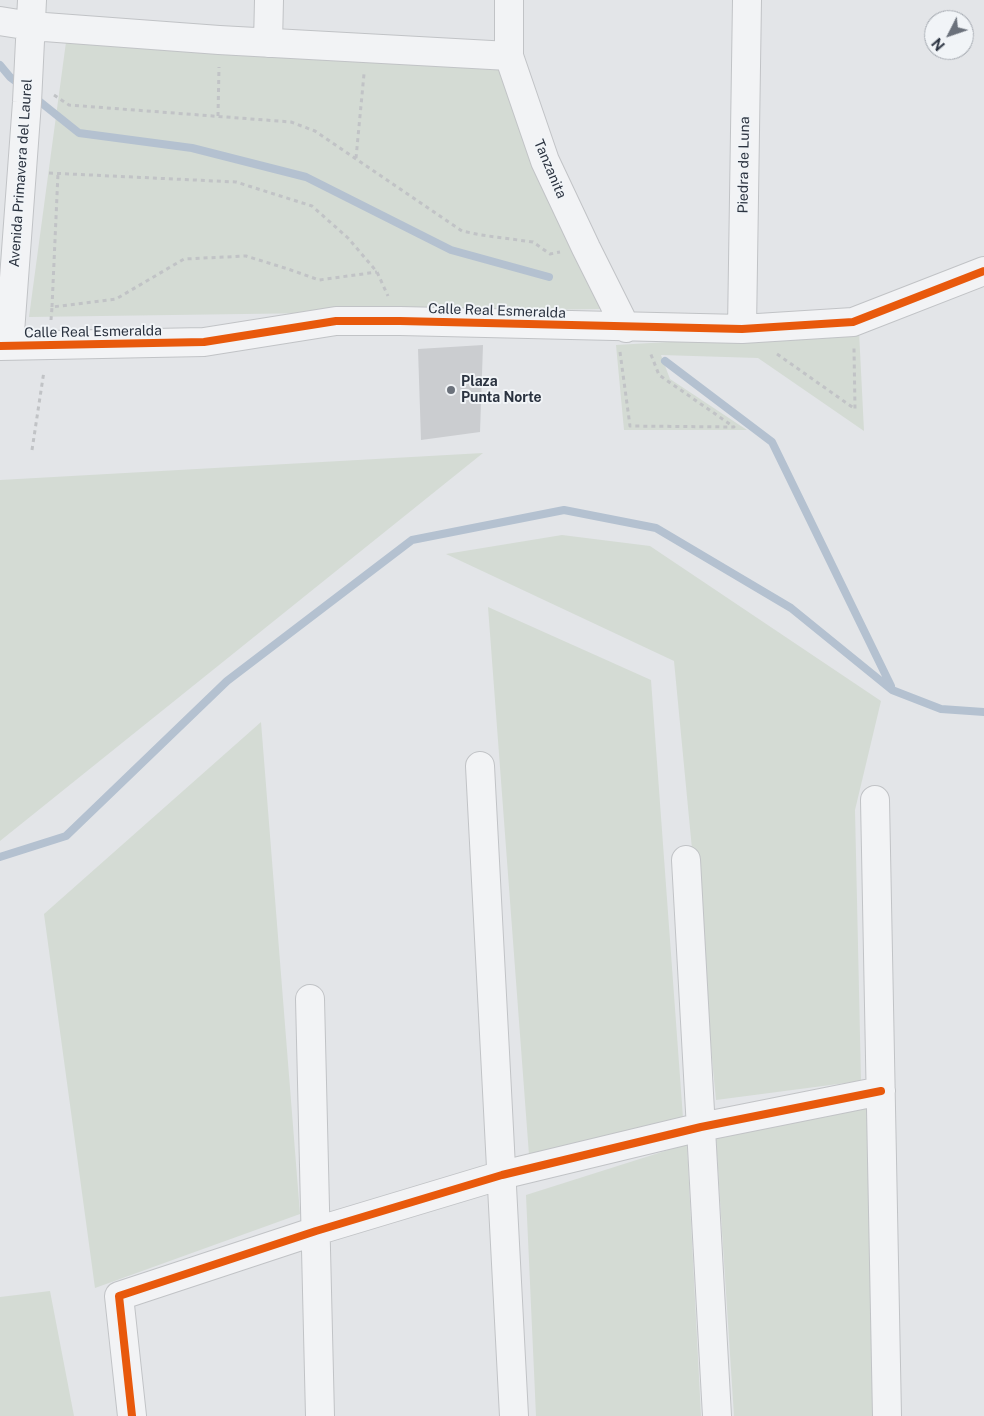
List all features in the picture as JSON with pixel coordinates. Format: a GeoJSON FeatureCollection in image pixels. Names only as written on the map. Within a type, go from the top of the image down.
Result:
{"type":"FeatureCollection","features":[{"type":"Feature","properties":{"kind":"street"},"geometry":{"type":"LineString","coordinates":[[268,43],[269,0]]}},
{"type":"Feature","properties":{"kind":"street","name":"Tanzanita"},"geometry":{"type":"LineString","coordinates":[[509,0],[509,56],[545,161],[586,248],[628,328]]}},
{"type":"Feature","properties":{"kind":"street","name":"Piedra de Luna"},"geometry":{"type":"LineString","coordinates":[[742,329],[747,0]]}},
{"type":"Feature","properties":{"kind":"street"},"geometry":{"type":"LineString","coordinates":[[0,21],[32,13],[219,40],[509,56]]}},
{"type":"Feature","properties":{"kind":"street","name":"Avenida Primavera del Laurel"},"geometry":{"type":"LineString","coordinates":[[4,346],[22,173],[32,13]]}},
{"type":"Feature","properties":{"kind":"street","name":"Calle Real Esmeralda"},"geometry":{"type":"LineString","coordinates":[[4,346],[204,342],[336,322],[400,321],[628,328],[742,329],[853,322],[984,271]]}},
{"type":"Feature","properties":{"kind":"street"},"geometry":{"type":"LineString","coordinates":[[480,766],[514,1416]]}},
{"type":"Feature","properties":{"kind":"street"},"geometry":{"type":"LineString","coordinates":[[875,800],[887,1416]]}},
{"type":"Feature","properties":{"kind":"street"},"geometry":{"type":"LineString","coordinates":[[686,860],[718,1416]]}},
{"type":"Feature","properties":{"kind":"street"},"geometry":{"type":"LineString","coordinates":[[310,999],[320,1416]]}},
{"type":"Feature","properties":{"kind":"street"},"geometry":{"type":"LineString","coordinates":[[132,1416],[119,1296],[316,1231],[502,1175],[701,1127],[880,1091]]}},
{"type":"Feature","properties":{"kind":"path"},"geometry":{"type":"LineString","coordinates":[[218,116],[219,40]]}},
{"type":"Feature","properties":{"kind":"path"},"geometry":{"type":"LineString","coordinates":[[356,158],[366,48]]}},
{"type":"Feature","properties":{"kind":"path"},"geometry":{"type":"LineString","coordinates":[[70,105],[291,122],[315,131],[462,231],[533,242],[550,254],[586,248]]}},
{"type":"Feature","properties":{"kind":"path"},"geometry":{"type":"LineString","coordinates":[[22,173],[58,173],[236,182],[312,206],[348,238],[378,272],[400,321]]}},
{"type":"Feature","properties":{"kind":"path"},"geometry":{"type":"LineString","coordinates":[[32,450],[52,307],[58,173]]}},
{"type":"Feature","properties":{"kind":"path"},"geometry":{"type":"LineString","coordinates":[[52,307],[116,299],[184,259],[246,256],[319,280],[378,272]]}},
{"type":"Feature","properties":{"kind":"path"},"geometry":{"type":"LineString","coordinates":[[774,352],[855,409],[853,322]]}},
{"type":"Feature","properties":{"kind":"path"},"geometry":{"type":"LineString","coordinates":[[628,328],[659,375],[734,426],[630,426],[628,328]]}},
{"type":"Feature","properties":{"kind":"shaded area"},"geometry":{"type":"Polygon","coordinates":[[[66,42],[502,66],[604,309],[29,317],[66,42]]]}},
{"type":"Feature","properties":{"kind":"shaded area"},"geometry":{"type":"Polygon","coordinates":[[[859,331],[864,431],[758,358],[661,355],[670,379],[747,430],[624,430],[616,345],[859,331]]]}},
{"type":"Feature","properties":{"kind":"shaded area"},"geometry":{"type":"Polygon","coordinates":[[[483,453],[0,841],[0,480],[483,453]]]}},
{"type":"Feature","properties":{"kind":"shaded area"},"geometry":{"type":"Polygon","coordinates":[[[562,535],[650,546],[881,701],[855,810],[861,1081],[716,1100],[674,661],[446,554],[562,535]]]}},
{"type":"Feature","properties":{"kind":"shaded area"},"geometry":{"type":"Polygon","coordinates":[[[488,607],[651,680],[683,1118],[529,1155],[488,607]]]}},
{"type":"Feature","properties":{"kind":"shaded area"},"geometry":{"type":"Polygon","coordinates":[[[261,722],[300,1214],[95,1288],[44,914],[261,722]]]}},
{"type":"Feature","properties":{"kind":"shaded area"},"geometry":{"type":"Polygon","coordinates":[[[867,1103],[873,1416],[734,1416],[716,1138],[867,1103]]]}},
{"type":"Feature","properties":{"kind":"shaded area"},"geometry":{"type":"Polygon","coordinates":[[[687,1144],[701,1416],[536,1416],[526,1195],[687,1144]]]}},
{"type":"Feature","properties":{"kind":"shaded area"},"geometry":{"type":"Polygon","coordinates":[[[50,1291],[74,1416],[0,1416],[0,1297],[50,1291]]]}},
{"type":"Feature","properties":{"kind":"building","name":"Plaza Punta Norte"},"geometry":{"type":"Polygon","coordinates":[[[483,345],[480,432],[421,440],[418,349],[483,345]]]}},
{"type":"Feature","properties":{"kind":"waterway"},"geometry":{"type":"LineString","coordinates":[[0,65],[10,77],[22,86]]}},
{"type":"Feature","properties":{"kind":"waterway"},"geometry":{"type":"LineString","coordinates":[[34,97],[79,133],[192,148],[306,177],[451,250],[549,277]]}},
{"type":"Feature","properties":{"kind":"waterway"},"geometry":{"type":"LineString","coordinates":[[665,361],[772,442],[891,686]]}},
{"type":"Feature","properties":{"kind":"waterway"},"geometry":{"type":"LineString","coordinates":[[0,857],[66,836],[227,681],[412,540],[564,510],[656,528],[791,608],[892,690],[941,709],[984,712]]}},
{"type":"Feature","properties":{"kind":"cycle path"},"geometry":{"type":"LineString","coordinates":[[0,346],[204,342],[336,321],[742,329],[853,322],[984,271]]}},
{"type":"Feature","properties":{"kind":"cycle path"},"geometry":{"type":"LineString","coordinates":[[132,1416],[119,1296],[316,1231],[502,1175],[701,1127],[881,1091]]}},
{"type":"Feature","properties":{"kind":"place","name":"Plaza Punta Norte"},"geometry":{"type":"Point","coordinates":[451,390]}}]}
